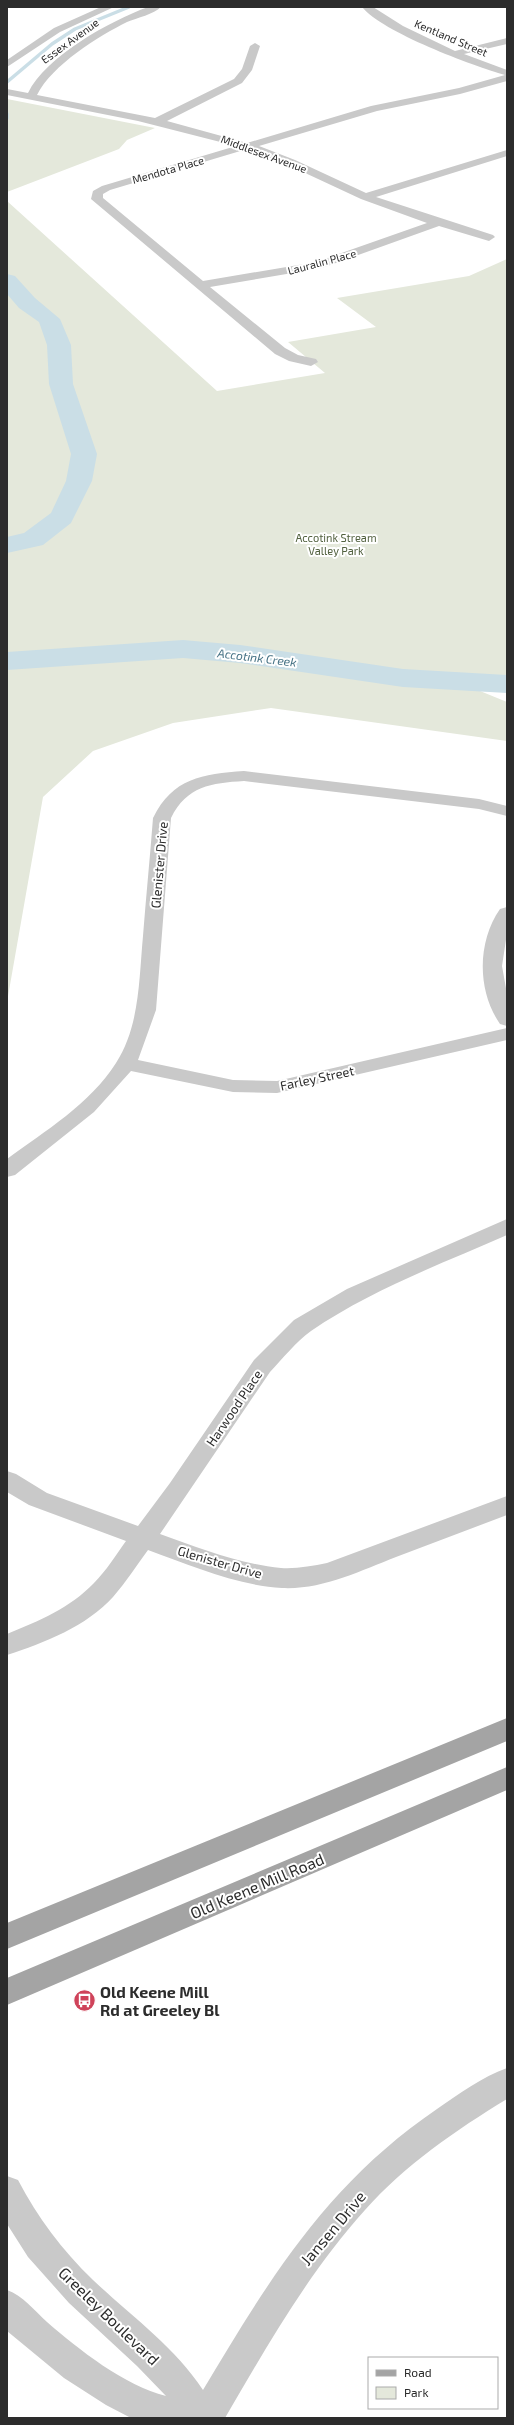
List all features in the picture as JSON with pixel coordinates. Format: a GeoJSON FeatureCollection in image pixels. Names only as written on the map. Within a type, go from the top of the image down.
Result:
{"type":"FeatureCollection","features":[{"type":"Feature","properties":{"kind":"main road"},"geometry":{"type":"LineString","coordinates":[[7,1936],[507,1729]]}},
{"type":"Feature","properties":{"kind":"main road","name":"Old Keene Mill Road"},"geometry":{"type":"LineString","coordinates":[[7,1992],[507,1778]]}},
{"type":"Feature","properties":{"kind":"street","name":"Essex Avenue"},"geometry":{"type":"LineString","coordinates":[[7,64],[56,30],[108,7]]}},
{"type":"Feature","properties":{"kind":"street","name":"Essex Avenue"},"geometry":{"type":"LineString","coordinates":[[31,97],[38,82],[45,74],[92,37],[124,20],[156,7]]}},
{"type":"Feature","properties":{"kind":"street","name":"Kentland Street"},"geometry":{"type":"LineString","coordinates":[[368,7],[395,26],[507,73]]}},
{"type":"Feature","properties":{"kind":"street"},"geometry":{"type":"LineString","coordinates":[[457,53],[507,41]]}},
{"type":"Feature","properties":{"kind":"street"},"geometry":{"type":"LineString","coordinates":[[158,121],[238,81],[247,70],[255,46]]}},
{"type":"Feature","properties":{"kind":"street","name":"Mendota Place"},"geometry":{"type":"LineString","coordinates":[[311,362],[294,358],[280,351],[101,203],[96,195],[106,188],[375,108],[460,91],[507,78]]}},
{"type":"Feature","properties":{"kind":"street"},"geometry":{"type":"LineString","coordinates":[[7,92],[31,97]]}},
{"type":"Feature","properties":{"kind":"street","name":"Middlesex Avenue"},"geometry":{"type":"LineString","coordinates":[[31,97],[158,121],[250,146],[296,164],[364,197],[438,223],[489,237]]}},
{"type":"Feature","properties":{"kind":"street"},"geometry":{"type":"LineString","coordinates":[[364,197],[507,153]]}},
{"type":"Feature","properties":{"kind":"street","name":"Lauralin Place"},"geometry":{"type":"LineString","coordinates":[[202,285],[318,265],[438,223]]}},
{"type":"Feature","properties":{"kind":"street","name":"Glenister Drive"},"geometry":{"type":"LineString","coordinates":[[7,1170],[80,1113],[110,1084],[126,1064],[138,1039],[146,1010],[162,818],[167,804],[176,794],[198,782],[224,777],[244,776],[478,804],[507,811]]}},
{"type":"Feature","properties":{"kind":"street"},"geometry":{"type":"LineString","coordinates":[[507,913],[495,935],[492,966],[498,1002],[507,1020]]}},
{"type":"Feature","properties":{"kind":"street","name":"Farley Street"},"geometry":{"type":"LineString","coordinates":[[126,1064],[233,1086],[277,1087],[507,1034]]}},
{"type":"Feature","properties":{"kind":"street","name":"Harwood Place"},"geometry":{"type":"LineString","coordinates":[[7,1645],[58,1624],[84,1607],[104,1590],[179,1489],[262,1366],[283,1343],[302,1326],[355,1294],[507,1226]]}},
{"type":"Feature","properties":{"kind":"street","name":"Glenister Drive"},"geometry":{"type":"LineString","coordinates":[[7,1480],[38,1499],[198,1558],[251,1573],[282,1578],[304,1577],[330,1572],[507,1505]]}},
{"type":"Feature","properties":{"kind":"street","name":"Jansen Drive"},"geometry":{"type":"LineString","coordinates":[[205,2418],[277,2297],[337,2218],[396,2159],[464,2107],[507,2082]]}},
{"type":"Feature","properties":{"kind":"street","name":"Greeley Boulevard"},"geometry":{"type":"LineString","coordinates":[[7,2191],[38,2243],[67,2280],[140,2345],[173,2378],[201,2418]]}},
{"type":"Feature","properties":{"kind":"street"},"geometry":{"type":"LineString","coordinates":[[7,2306],[16,2317],[60,2354],[115,2390],[154,2410],[190,2418]]}},
{"type":"Feature","properties":{"kind":"green space"},"geometry":{"type":"Polygon","coordinates":[[[7,99],[155,128],[127,140],[119,149],[7,192],[7,99]]]}},
{"type":"Feature","properties":{"kind":"green space","name":"Accotink Stream Valley Park"},"geometry":{"type":"Polygon","coordinates":[[[7,201],[217,391],[325,373],[288,342],[376,327],[337,298],[469,276],[507,259],[507,692],[480,691],[507,702],[507,741],[271,708],[173,723],[93,751],[43,797],[7,1002],[7,201]]]}},
{"type":"Feature","properties":{"kind":"waterway"},"geometry":{"type":"LineString","coordinates":[[7,82],[52,44],[75,29],[129,7]]}},
{"type":"Feature","properties":{"kind":"waterway","name":"Accotink Creek"},"geometry":{"type":"LineString","coordinates":[[7,281],[27,303],[49,319],[59,345],[61,384],[84,454],[79,481],[62,517],[33,539],[7,545]]}},
{"type":"Feature","properties":{"kind":"waterway","name":"Accotink Creek"},"geometry":{"type":"LineString","coordinates":[[7,661],[183,649],[240,654],[403,678],[507,684]]}},
{"type":"Feature","properties":{"kind":"place","name":"Old Keene Mill Rd at Greeley Bl"},"geometry":{"type":"Point","coordinates":[85,2001]}}]}
